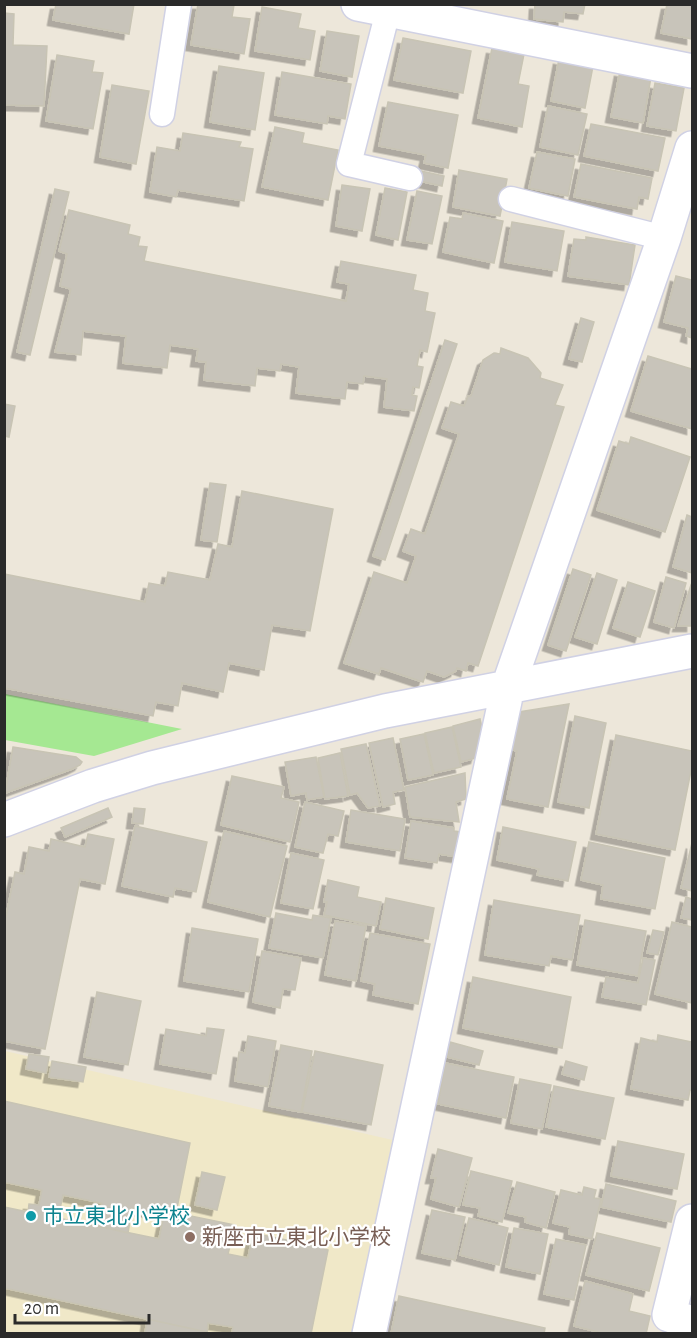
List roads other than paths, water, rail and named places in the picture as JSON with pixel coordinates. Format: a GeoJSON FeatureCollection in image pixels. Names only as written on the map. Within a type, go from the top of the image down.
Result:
{"type":"FeatureCollection","features":[{"type":"Feature","properties":{"kind":"street"},"geometry":{"type":"LineString","coordinates":[[373,8],[693,71]]}},
{"type":"Feature","properties":{"kind":"street"},"geometry":{"type":"LineString","coordinates":[[369,1334],[508,687],[664,238],[693,147]]}},
{"type":"Feature","properties":{"kind":"street"},"geometry":{"type":"LineString","coordinates":[[4,820],[93,786],[152,768],[385,711],[693,651]]}},
{"type":"Feature","properties":{"kind":"street"},"geometry":{"type":"LineString","coordinates":[[693,1221],[669,1315],[693,1323]]}},
{"type":"Feature","properties":{"kind":"lane"},"geometry":{"type":"LineString","coordinates":[[162,114],[179,4]]}},
{"type":"Feature","properties":{"kind":"lane"},"geometry":{"type":"LineString","coordinates":[[373,8],[349,164],[410,178]]}},
{"type":"Feature","properties":{"kind":"lane"},"geometry":{"type":"LineString","coordinates":[[511,199],[664,238]]}},
{"type":"Feature","properties":{"kind":"place","name":"市立東北小学校"},"geometry":{"type":"Point","coordinates":[31,1216]}},
{"type":"Feature","properties":{"kind":"place","name":"新座市立東北小学校"},"geometry":{"type":"Point","coordinates":[190,1237]}}]}
